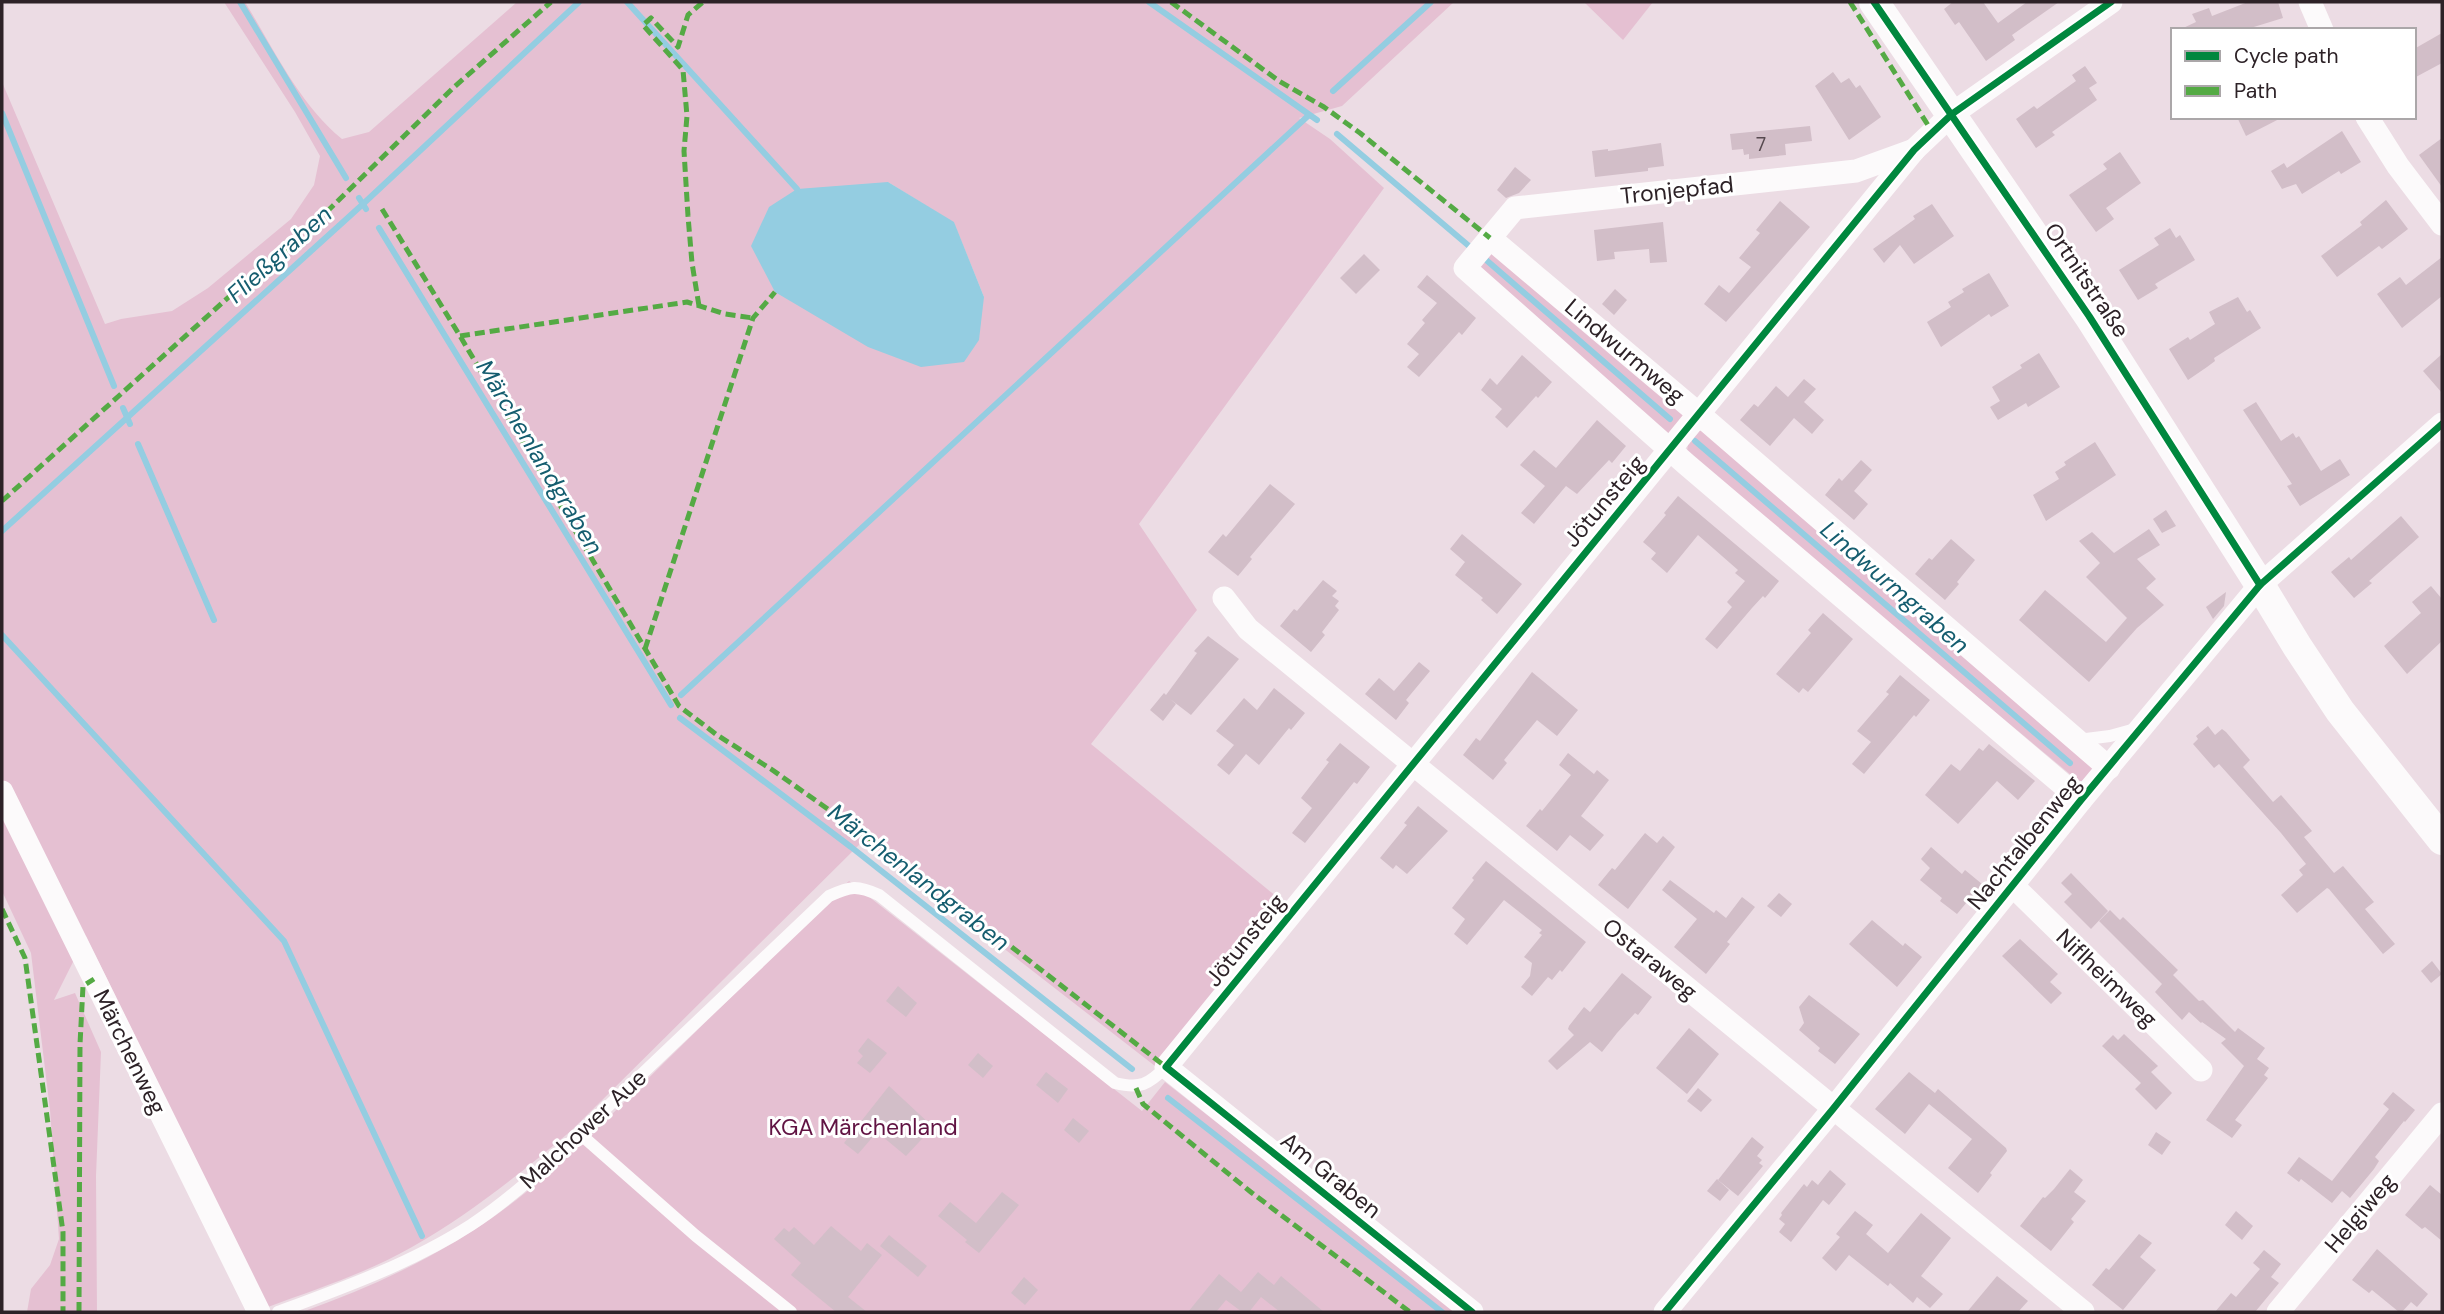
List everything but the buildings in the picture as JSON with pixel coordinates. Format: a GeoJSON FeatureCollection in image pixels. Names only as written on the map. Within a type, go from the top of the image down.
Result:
{"type":"FeatureCollection","features":[{"type":"Feature","properties":{"kind":"street","name":"Ortnitstraße"},"geometry":{"type":"LineString","coordinates":[[1874,2],[2090,316],[2340,711],[2442,840]]}},
{"type":"Feature","properties":{"kind":"street","name":"Jötunsteig"},"geometry":{"type":"LineString","coordinates":[[1167,1067],[1914,150],[1952,114],[2111,2]]}},
{"type":"Feature","properties":{"kind":"street"},"geometry":{"type":"LineString","coordinates":[[2310,2],[2321,28]]}},
{"type":"Feature","properties":{"kind":"street"},"geometry":{"type":"LineString","coordinates":[[2368,119],[2398,166],[2442,224]]}},
{"type":"Feature","properties":{"kind":"street","name":"Tronjepfad"},"geometry":{"type":"LineString","coordinates":[[1465,268],[1515,208],[1856,171],[1914,150]]}},
{"type":"Feature","properties":{"kind":"street","name":"Lindwurmweg"},"geometry":{"type":"LineString","coordinates":[[1490,238],[1700,415],[2109,768]]}},
{"type":"Feature","properties":{"kind":"street","name":"Lindwurmweg"},"geometry":{"type":"LineString","coordinates":[[1465,268],[1686,464],[2081,800]]}},
{"type":"Feature","properties":{"kind":"street","name":"Nachtalbenweg"},"geometry":{"type":"LineString","coordinates":[[1665,1312],[1833,1109],[2081,800],[2260,585],[2442,424]]}},
{"type":"Feature","properties":{"kind":"street","name":"Ostaraweg"},"geometry":{"type":"LineString","coordinates":[[1224,598],[1248,629],[2083,1312]]}},
{"type":"Feature","properties":{"kind":"street","name":"Märchenweg"},"geometry":{"type":"LineString","coordinates":[[2,792],[258,1312]]}},
{"type":"Feature","properties":{"kind":"street","name":"Niflheimweg"},"geometry":{"type":"LineString","coordinates":[[2013,887],[2201,1070]]}},
{"type":"Feature","properties":{"kind":"street","name":"Am Graben"},"geometry":{"type":"LineString","coordinates":[[1167,1067],[1472,1312]]}},
{"type":"Feature","properties":{"kind":"street","name":"Helgiweg"},"geometry":{"type":"LineString","coordinates":[[2278,1312],[2442,1114]]}},
{"type":"Feature","properties":{"kind":"lane"},"geometry":{"type":"LineString","coordinates":[[2077,740],[2110,736],[2143,727]]}},
{"type":"Feature","properties":{"kind":"lane","name":"Malchower Aue"},"geometry":{"type":"LineString","coordinates":[[278,1312],[331,1292],[454,1235],[517,1190],[829,896],[848,887],[863,888],[879,895],[1115,1083],[1136,1088],[1154,1080],[1167,1067]]}},
{"type":"Feature","properties":{"kind":"lane"},"geometry":{"type":"LineString","coordinates":[[579,1133],[696,1236],[791,1312]]}},
{"type":"Feature","properties":{"kind":"green space"},"geometry":{"type":"Polygon","coordinates":[[[224,2],[245,2],[300,93],[342,139],[369,132],[517,2],[1454,2],[1342,106],[1299,118],[1330,139],[1384,188],[1139,524],[1197,610],[1091,744],[1289,907],[1155,1066],[864,840],[572,1130],[514,1177],[454,1221],[395,1256],[341,1280],[268,1307],[86,936],[54,1000],[75,993],[101,1052],[96,1176],[97,1312],[27,1312],[31,1289],[50,1265],[59,1239],[50,1110],[31,953],[2,891],[2,82],[105,324],[172,311],[208,288],[291,219],[314,185],[320,156],[224,2]],[[888,182],[984,297],[954,223],[888,182]]]}},
{"type":"Feature","properties":{"kind":"green space"},"geometry":{"type":"Polygon","coordinates":[[[1584,2],[1653,2],[1623,40],[1584,2]]]}},
{"type":"Feature","properties":{"kind":"green space"},"geometry":{"type":"Polygon","coordinates":[[[1491,247],[1688,415],[1669,436],[1478,271],[1491,247]]]}},
{"type":"Feature","properties":{"kind":"green space"},"geometry":{"type":"Polygon","coordinates":[[[1708,430],[2095,770],[2084,782],[2077,780],[1694,462],[1687,452],[1688,443],[1699,431],[1708,430]]]}},
{"type":"Feature","properties":{"kind":"green space","name":"KGA Märchenland"},"geometry":{"type":"Polygon","coordinates":[[[849,881],[1142,1111],[1165,1082],[1459,1312],[302,1312],[361,1289],[418,1262],[473,1230],[525,1193],[602,1124],[849,881]]]}},
{"type":"Feature","properties":{"kind":"water"},"geometry":{"type":"Polygon","coordinates":[[[888,182],[954,222],[984,297],[979,340],[964,362],[921,367],[868,347],[775,292],[751,246],[769,207],[797,189],[888,182]]]}},
{"type":"Feature","properties":{"kind":"waterway"},"geometry":{"type":"LineString","coordinates":[[240,2],[346,178]]}},
{"type":"Feature","properties":{"kind":"waterway","name":"Fließgraben"},"geometry":{"type":"LineString","coordinates":[[2,531],[363,204],[579,2]]}},
{"type":"Feature","properties":{"kind":"waterway"},"geometry":{"type":"LineString","coordinates":[[627,2],[797,189]]}},
{"type":"Feature","properties":{"kind":"waterway","name":"Lindwurmgraben"},"geometry":{"type":"LineString","coordinates":[[1149,2],[1317,120]]}},
{"type":"Feature","properties":{"kind":"waterway"},"geometry":{"type":"LineString","coordinates":[[1333,91],[1431,2]]}},
{"type":"Feature","properties":{"kind":"waterway"},"geometry":{"type":"LineString","coordinates":[[2,113],[114,386]]}},
{"type":"Feature","properties":{"kind":"waterway"},"geometry":{"type":"LineString","coordinates":[[681,695],[1309,115]]}},
{"type":"Feature","properties":{"kind":"waterway","name":"Lindwurmgraben"},"geometry":{"type":"LineString","coordinates":[[1337,134],[1469,246]]}},
{"type":"Feature","properties":{"kind":"waterway","name":"Fließgraben"},"geometry":{"type":"LineString","coordinates":[[359,198],[366,209]]}},
{"type":"Feature","properties":{"kind":"waterway","name":"Märchenlandgraben"},"geometry":{"type":"LineString","coordinates":[[379,228],[671,705]]}},
{"type":"Feature","properties":{"kind":"waterway","name":"Lindwurmgraben"},"geometry":{"type":"LineString","coordinates":[[1485,259],[1670,419]]}},
{"type":"Feature","properties":{"kind":"waterway","name":"Fließgraben"},"geometry":{"type":"LineString","coordinates":[[123,408],[130,424]]}},
{"type":"Feature","properties":{"kind":"waterway","name":"Lindwurmgraben"},"geometry":{"type":"LineString","coordinates":[[1695,441],[2070,763]]}},
{"type":"Feature","properties":{"kind":"waterway"},"geometry":{"type":"LineString","coordinates":[[138,444],[214,620]]}},
{"type":"Feature","properties":{"kind":"waterway"},"geometry":{"type":"LineString","coordinates":[[2,635],[284,941],[422,1236]]}},
{"type":"Feature","properties":{"kind":"waterway","name":"Märchenlandgraben"},"geometry":{"type":"LineString","coordinates":[[680,718],[851,847],[1132,1069]]}},
{"type":"Feature","properties":{"kind":"waterway","name":"Märchenlandgraben"},"geometry":{"type":"LineString","coordinates":[[1168,1098],[1442,1312]]}},
{"type":"Feature","properties":{"kind":"marked path"},"geometry":{"type":"LineString","coordinates":[[2,501],[231,295],[249,284],[301,237],[453,88],[551,2]]}},
{"type":"Feature","properties":{"kind":"marked path"},"geometry":{"type":"LineString","coordinates":[[699,306],[688,216],[684,151],[687,116],[683,70],[643,25],[651,18],[678,47],[688,15],[703,2]]}},
{"type":"Feature","properties":{"kind":"marked path"},"geometry":{"type":"LineString","coordinates":[[1171,2],[1279,81],[1324,107],[1360,133],[1490,238]]}},
{"type":"Feature","properties":{"kind":"marked path"},"geometry":{"type":"LineString","coordinates":[[1850,2],[1933,133]]}},
{"type":"Feature","properties":{"kind":"marked path"},"geometry":{"type":"LineString","coordinates":[[382,209],[679,706],[896,857],[1166,1067]]}},
{"type":"Feature","properties":{"kind":"marked path"},"geometry":{"type":"LineString","coordinates":[[645,649],[753,318],[775,292]]}},
{"type":"Feature","properties":{"kind":"marked path"},"geometry":{"type":"LineString","coordinates":[[460,336],[687,302],[725,314],[753,318]]}},
{"type":"Feature","properties":{"kind":"marked path"},"geometry":{"type":"LineString","coordinates":[[2,909],[25,958],[63,1232],[63,1312]]}},
{"type":"Feature","properties":{"kind":"marked path"},"geometry":{"type":"LineString","coordinates":[[79,1312],[80,1044],[83,986],[94,979]]}},
{"type":"Feature","properties":{"kind":"marked path"},"geometry":{"type":"LineString","coordinates":[[1136,1088],[1143,1104],[1252,1193],[1410,1312]]}},
{"type":"Feature","properties":{"kind":"cycle path"},"geometry":{"type":"LineString","coordinates":[[1874,2],[2089,316],[2260,585]]}},
{"type":"Feature","properties":{"kind":"cycle path"},"geometry":{"type":"LineString","coordinates":[[1472,1312],[1166,1067],[1914,150],[1952,114],[2111,2]]}},
{"type":"Feature","properties":{"kind":"cycle path"},"geometry":{"type":"LineString","coordinates":[[1665,1312],[1833,1109],[2081,800],[2260,585],[2442,424]]}}]}
